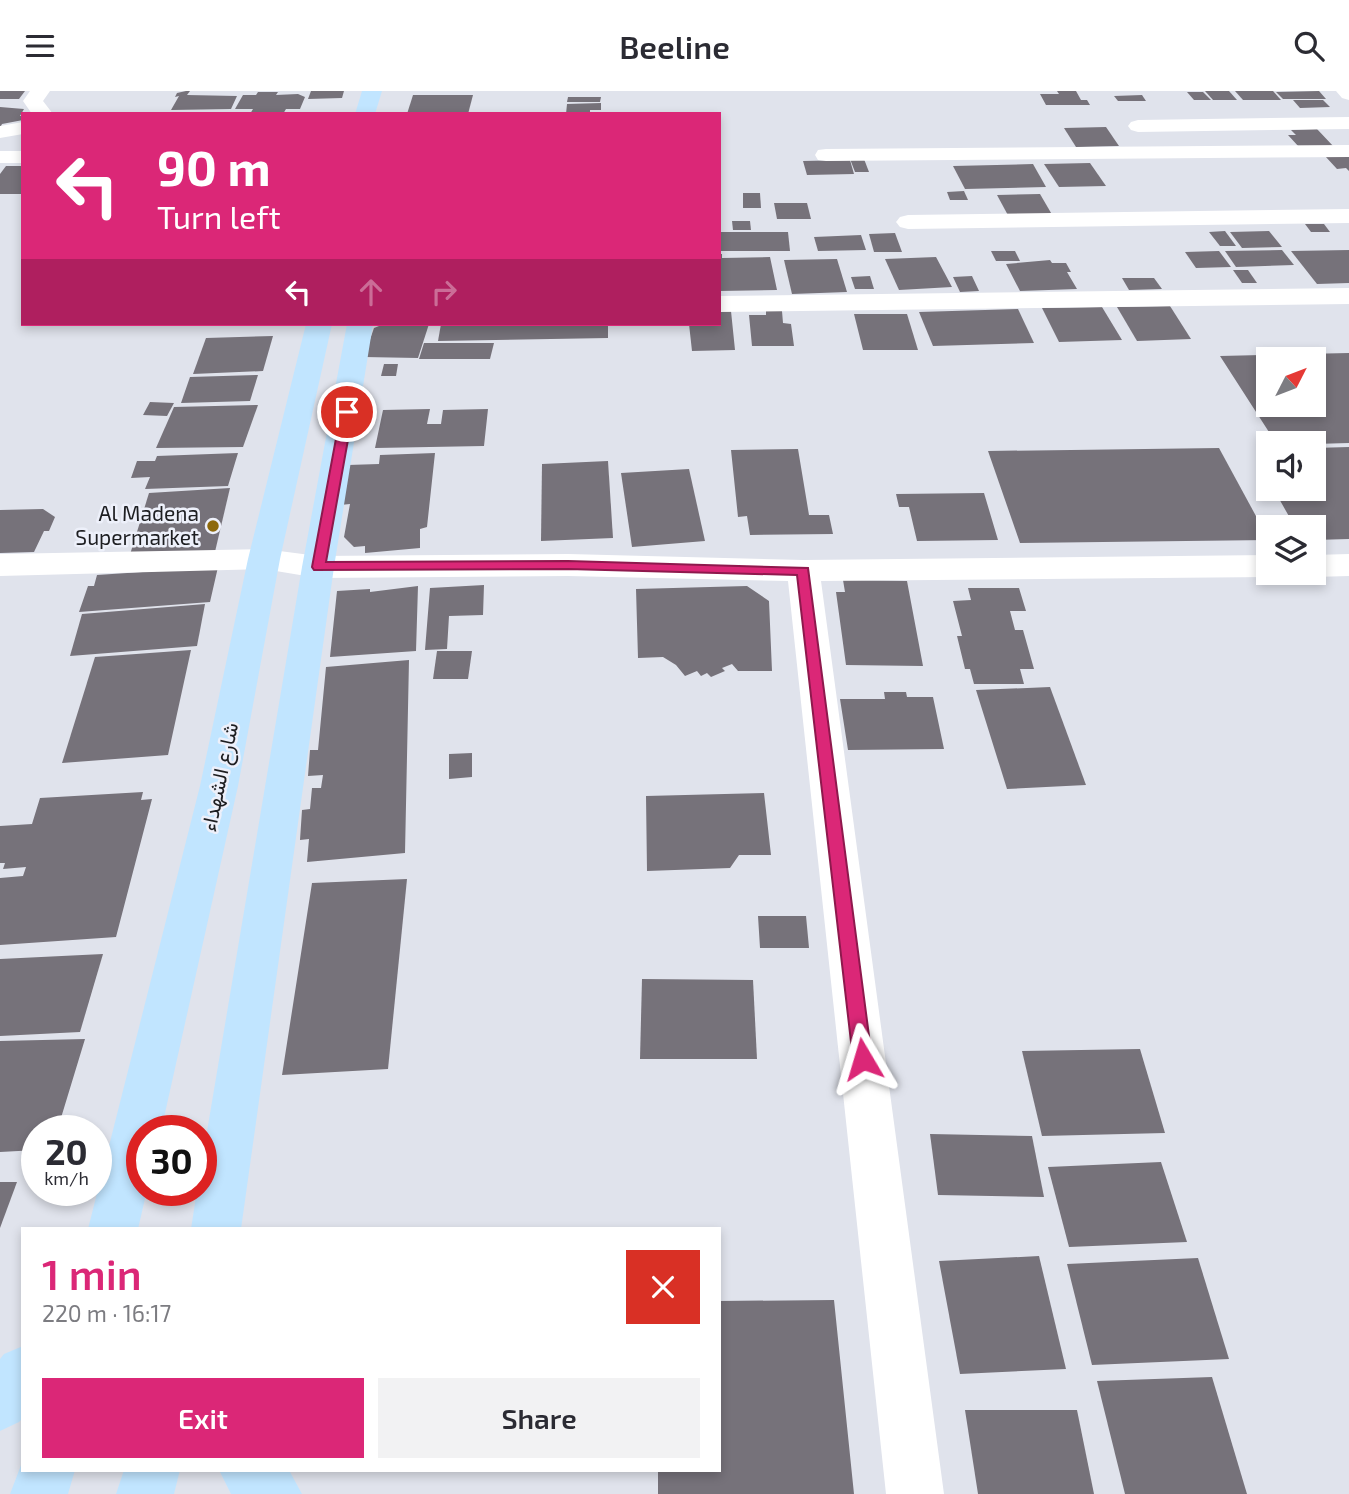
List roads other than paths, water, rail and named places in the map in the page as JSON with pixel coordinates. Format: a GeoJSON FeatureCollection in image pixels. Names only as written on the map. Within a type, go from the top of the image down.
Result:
{"type":"FeatureCollection","features":[{"type":"Feature","properties":{"kind":"main road"},"geometry":{"type":"LineString","coordinates":[[366,112],[372,91]]}},
{"type":"Feature","properties":{"kind":"main road","name":"شارع الشهداء"},"geometry":{"type":"LineString","coordinates":[[113,1227],[216,799],[264,559],[319,326]]}},
{"type":"Feature","properties":{"kind":"main road"},"geometry":{"type":"LineString","coordinates":[[216,1227],[318,567],[360,326]]}},
{"type":"Feature","properties":{"kind":"main road"},"geometry":{"type":"LineString","coordinates":[[0,1403],[21,1376]]}},
{"type":"Feature","properties":{"kind":"main road"},"geometry":{"type":"LineString","coordinates":[[39,1494],[46,1472]]}},
{"type":"Feature","properties":{"kind":"main road"},"geometry":{"type":"LineString","coordinates":[[145,1494],[151,1472]]}},
{"type":"Feature","properties":{"kind":"main road"},"geometry":{"type":"LineString","coordinates":[[249,1472],[273,1494]]}},
{"type":"Feature","properties":{"kind":"street"},"geometry":{"type":"LineString","coordinates":[[40,91],[33,101],[41,112]]}},
{"type":"Feature","properties":{"kind":"street"},"geometry":{"type":"LineString","coordinates":[[1120,126],[1349,123]]}},
{"type":"Feature","properties":{"kind":"street"},"geometry":{"type":"LineString","coordinates":[[0,132],[21,128]]}},
{"type":"Feature","properties":{"kind":"street"},"geometry":{"type":"LineString","coordinates":[[826,155],[1349,151]]}},
{"type":"Feature","properties":{"kind":"street"},"geometry":{"type":"LineString","coordinates":[[0,157],[21,156]]}},
{"type":"Feature","properties":{"kind":"street"},"geometry":{"type":"LineString","coordinates":[[908,222],[1349,216]]}},
{"type":"Feature","properties":{"kind":"street"},"geometry":{"type":"LineString","coordinates":[[721,304],[1349,296]]}},
{"type":"Feature","properties":{"kind":"street"},"geometry":{"type":"LineString","coordinates":[[0,565],[264,559],[318,567],[568,565],[803,571],[1256,566]]}},
{"type":"Feature","properties":{"kind":"street"},"geometry":{"type":"LineString","coordinates":[[1326,566],[1349,565]]}},
{"type":"Feature","properties":{"kind":"street"},"geometry":{"type":"LineString","coordinates":[[803,571],[915,1494]]}},
{"type":"Feature","properties":{"kind":"place","name":"Al Madena Supermarket"},"geometry":{"type":"Point","coordinates":[213,526]}}]}
